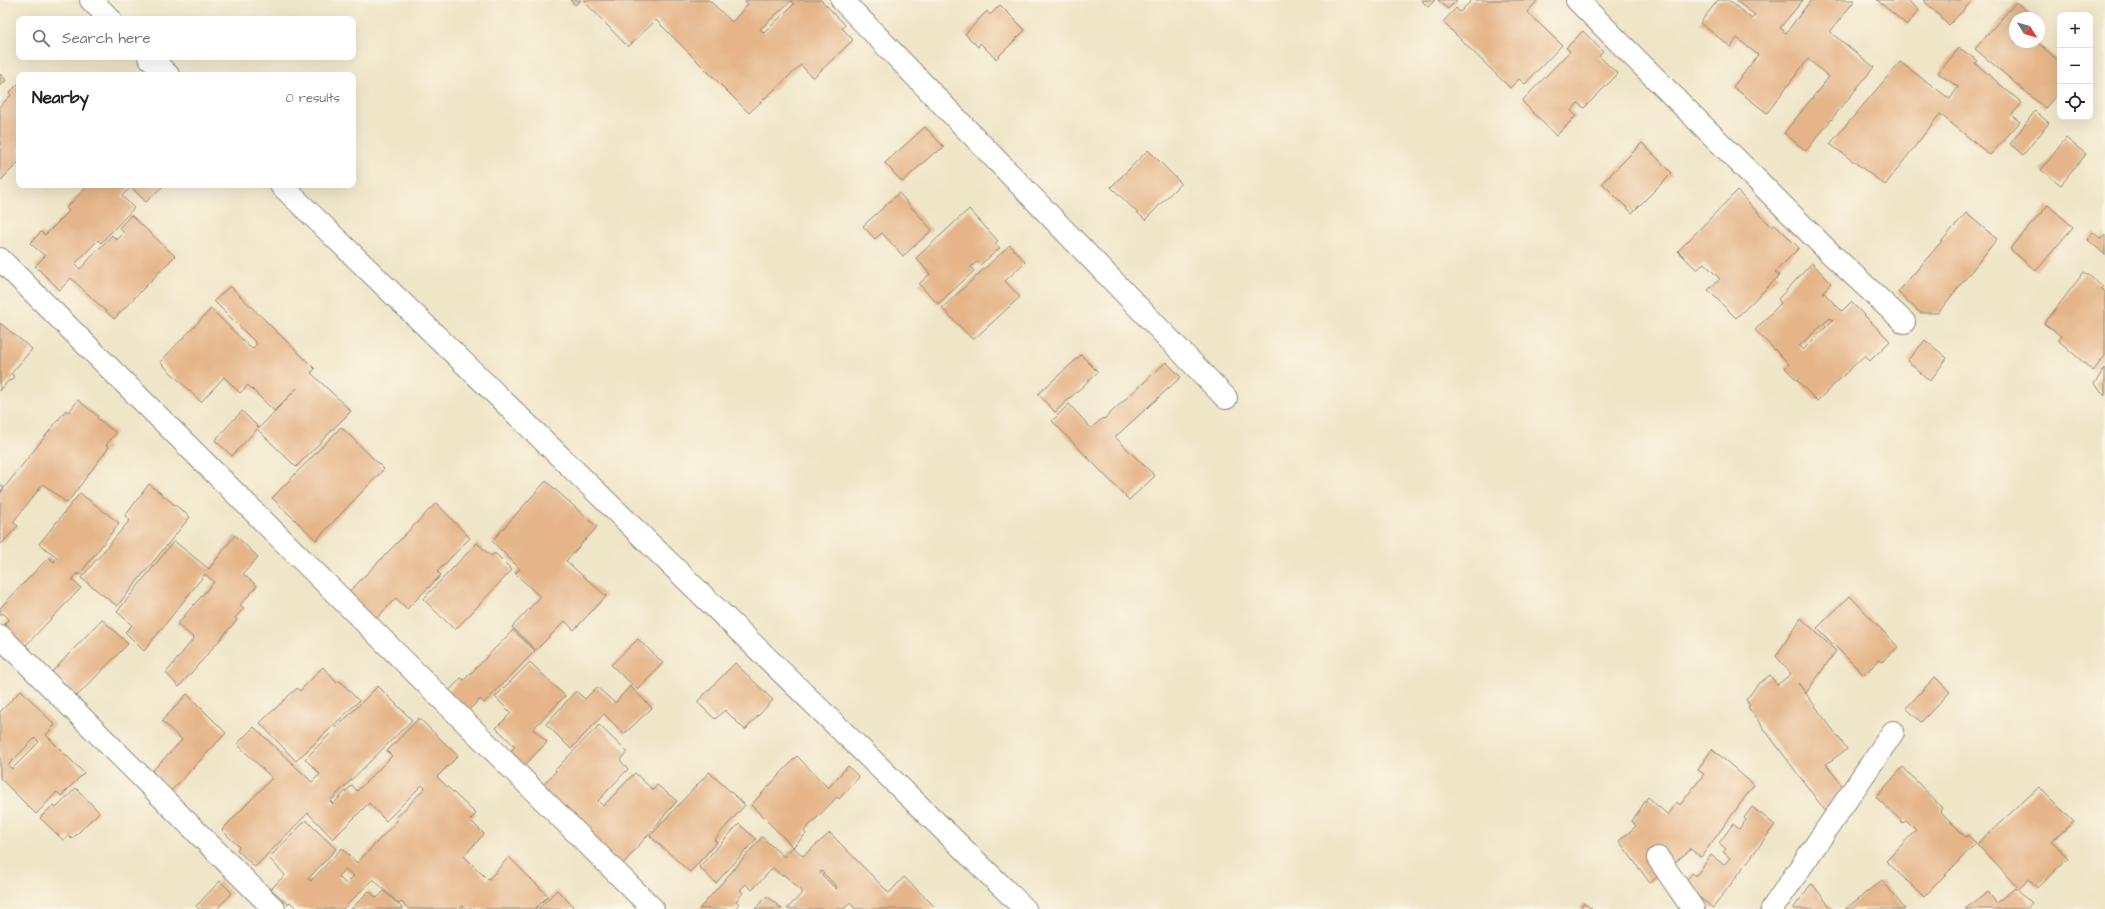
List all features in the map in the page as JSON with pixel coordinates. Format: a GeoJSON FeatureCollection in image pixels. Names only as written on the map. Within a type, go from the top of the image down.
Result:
{"type":"FeatureCollection","features":[{"type":"Feature","properties":{"kind":"street"},"geometry":{"type":"LineString","coordinates":[[91,0],[107,16]]}},
{"type":"Feature","properties":{"kind":"street"},"geometry":{"type":"LineString","coordinates":[[842,0],[1226,398]]}},
{"type":"Feature","properties":{"kind":"street"},"geometry":{"type":"LineString","coordinates":[[1578,0],[1829,252],[1904,322]]}},
{"type":"Feature","properties":{"kind":"street"},"geometry":{"type":"LineString","coordinates":[[152,60],[165,72]]}},
{"type":"Feature","properties":{"kind":"street"},"geometry":{"type":"LineString","coordinates":[[284,188],[1025,909]]}},
{"type":"Feature","properties":{"kind":"street"},"geometry":{"type":"LineString","coordinates":[[0,259],[653,909]]}},
{"type":"Feature","properties":{"kind":"street"},"geometry":{"type":"LineString","coordinates":[[0,636],[274,909]]}},
{"type":"Feature","properties":{"kind":"street"},"geometry":{"type":"LineString","coordinates":[[1772,909],[1893,732]]}},
{"type":"Feature","properties":{"kind":"street"},"geometry":{"type":"LineString","coordinates":[[1658,858],[1693,909]]}},
{"type":"Feature","properties":{"kind":"building"},"geometry":{"type":"Polygon","coordinates":[[[570,0],[581,0],[575,5],[570,0]]]}},
{"type":"Feature","properties":{"kind":"building"},"geometry":{"type":"Polygon","coordinates":[[[583,0],[709,0],[732,22],[748,4],[744,0],[821,0],[845,25],[842,28],[853,40],[813,78],[801,65],[749,113],[656,20],[628,47],[583,0]],[[791,1],[760,29],[764,33],[794,4],[791,1]]]}},
{"type":"Feature","properties":{"kind":"building"},"geometry":{"type":"Polygon","coordinates":[[[1421,0],[1435,0],[1428,7],[1421,0]]]}},
{"type":"Feature","properties":{"kind":"building"},"geometry":{"type":"Polygon","coordinates":[[[1438,0],[1457,0],[1448,9],[1438,0]]]}},
{"type":"Feature","properties":{"kind":"building"},"geometry":{"type":"Polygon","coordinates":[[[1472,0],[1538,0],[1527,12],[1562,45],[1525,84],[1519,79],[1510,88],[1443,22],[1456,8],[1460,12],[1472,0]]]}},
{"type":"Feature","properties":{"kind":"building"},"geometry":{"type":"Polygon","coordinates":[[[1718,0],[1728,0],[1752,19],[1755,15],[1735,0],[1803,0],[1780,28],[1786,33],[1811,0],[1855,0],[1830,32],[1874,67],[1806,151],[1784,133],[1829,77],[1808,59],[1767,113],[1733,87],[1758,55],[1737,38],[1731,47],[1700,23],[1718,0]]]}},
{"type":"Feature","properties":{"kind":"building"},"geometry":{"type":"Polygon","coordinates":[[[1877,0],[1907,0],[1919,10],[1907,25],[1877,0]]]}},
{"type":"Feature","properties":{"kind":"building"},"geometry":{"type":"Polygon","coordinates":[[[1923,0],[1973,0],[1949,25],[1923,0]]]}},
{"type":"Feature","properties":{"kind":"building"},"geometry":{"type":"Polygon","coordinates":[[[2016,2],[2028,12],[2009,12],[2009,48],[2044,48],[2057,59],[2057,94],[2045,108],[1975,49],[2016,2]]]}},
{"type":"Feature","properties":{"kind":"building"},"geometry":{"type":"Polygon","coordinates":[[[1000,5],[1025,30],[996,59],[980,43],[978,47],[965,34],[987,11],[990,15],[1000,5]]]}},
{"type":"Feature","properties":{"kind":"building"},"geometry":{"type":"Polygon","coordinates":[[[1583,31],[1603,52],[1599,56],[1618,74],[1584,108],[1578,103],[1571,111],[1576,116],[1556,136],[1522,101],[1570,51],[1566,48],[1583,31]]]}},
{"type":"Feature","properties":{"kind":"building"},"geometry":{"type":"Polygon","coordinates":[[[1959,48],[1977,61],[1975,63],[2022,103],[2011,115],[2020,122],[1990,155],[1940,114],[1885,185],[1830,144],[1900,62],[1950,99],[1958,87],[1938,73],[1959,48]]]}},
{"type":"Feature","properties":{"kind":"building"},"geometry":{"type":"Polygon","coordinates":[[[0,74],[6,80],[0,86],[0,74]]]}},
{"type":"Feature","properties":{"kind":"building"},"geometry":{"type":"Polygon","coordinates":[[[16,86],[16,165],[0,181],[0,106],[11,95],[9,93],[16,86]]]}},
{"type":"Feature","properties":{"kind":"building"},"geometry":{"type":"Polygon","coordinates":[[[2035,111],[2049,123],[2023,155],[2010,144],[2035,111]]]}},
{"type":"Feature","properties":{"kind":"building"},"geometry":{"type":"Polygon","coordinates":[[[925,127],[944,147],[936,153],[935,152],[902,182],[885,163],[925,127]]]}},
{"type":"Feature","properties":{"kind":"building"},"geometry":{"type":"Polygon","coordinates":[[[2066,138],[2086,154],[2061,185],[2041,170],[2066,138]]]}},
{"type":"Feature","properties":{"kind":"building"},"geometry":{"type":"Polygon","coordinates":[[[1642,143],[1672,173],[1632,213],[1602,183],[1642,143]]]}},
{"type":"Feature","properties":{"kind":"building"},"geometry":{"type":"Polygon","coordinates":[[[1148,150],[1181,183],[1145,220],[1111,187],[1148,150]]]}},
{"type":"Feature","properties":{"kind":"building"},"geometry":{"type":"Polygon","coordinates":[[[85,188],[128,188],[129,189],[122,196],[134,208],[101,243],[98,240],[75,264],[80,269],[112,235],[117,240],[124,233],[119,228],[131,215],[175,256],[114,319],[71,278],[60,290],[35,266],[45,256],[30,243],[41,232],[45,235],[69,211],[66,208],[85,188]]]}},
{"type":"Feature","properties":{"kind":"building"},"geometry":{"type":"Polygon","coordinates":[[[132,188],[161,188],[146,202],[132,188]]]}},
{"type":"Feature","properties":{"kind":"building"},"geometry":{"type":"Polygon","coordinates":[[[1737,191],[1772,227],[1775,224],[1799,248],[1775,272],[1779,275],[1778,277],[1736,318],[1708,290],[1720,279],[1704,263],[1697,270],[1678,251],[1737,191]]]}},
{"type":"Feature","properties":{"kind":"building"},"geometry":{"type":"Polygon","coordinates":[[[899,193],[932,230],[903,256],[882,233],[875,239],[863,226],[899,193]]]}},
{"type":"Feature","properties":{"kind":"building"},"geometry":{"type":"Polygon","coordinates":[[[2048,205],[2073,227],[2036,271],[2010,249],[2048,205]]]}},
{"type":"Feature","properties":{"kind":"building"},"geometry":{"type":"Polygon","coordinates":[[[969,209],[998,241],[995,244],[1000,248],[980,265],[977,262],[971,267],[974,271],[938,304],[919,284],[930,274],[916,258],[969,209]]]}},
{"type":"Feature","properties":{"kind":"building"},"geometry":{"type":"Polygon","coordinates":[[[1966,213],[1997,239],[1938,313],[1920,313],[1898,292],[1966,213]]]}},
{"type":"Feature","properties":{"kind":"building"},"geometry":{"type":"Polygon","coordinates":[[[2093,232],[2101,239],[2105,234],[2105,255],[2087,239],[2093,232]]]}},
{"type":"Feature","properties":{"kind":"building"},"geometry":{"type":"Polygon","coordinates":[[[1010,245],[1025,262],[1005,281],[1020,297],[973,340],[942,308],[1010,245]]]}},
{"type":"Feature","properties":{"kind":"building"},"geometry":{"type":"Polygon","coordinates":[[[1812,263],[1831,283],[1823,292],[1842,311],[1851,302],[1890,341],[1870,361],[1865,355],[1817,401],[1785,368],[1789,364],[1755,330],[1781,303],[1778,299],[1812,263]],[[1830,318],[1799,346],[1803,350],[1833,320],[1830,318]]]}},
{"type":"Feature","properties":{"kind":"building"},"geometry":{"type":"Polygon","coordinates":[[[2084,272],[2103,286],[2101,288],[2105,292],[2105,356],[2093,371],[2058,340],[2061,336],[2044,324],[2084,272]]]}},
{"type":"Feature","properties":{"kind":"building"},"geometry":{"type":"Polygon","coordinates":[[[230,286],[315,369],[311,373],[351,411],[296,467],[257,429],[232,456],[215,440],[242,411],[259,428],[297,388],[274,411],[248,385],[240,393],[224,377],[201,402],[160,362],[211,309],[252,349],[257,344],[214,301],[230,286]]]}},
{"type":"Feature","properties":{"kind":"building"},"geometry":{"type":"Polygon","coordinates":[[[0,323],[32,349],[11,374],[14,376],[11,381],[9,380],[0,391],[0,323]]]}},
{"type":"Feature","properties":{"kind":"building"},"geometry":{"type":"Polygon","coordinates":[[[1925,340],[1947,358],[1930,381],[1907,361],[1925,340]]]}},
{"type":"Feature","properties":{"kind":"building"},"geometry":{"type":"Polygon","coordinates":[[[1081,355],[1098,372],[1055,412],[1038,394],[1081,355]]]}},
{"type":"Feature","properties":{"kind":"building"},"geometry":{"type":"Polygon","coordinates":[[[1166,362],[1181,377],[1115,437],[1155,476],[1129,500],[1052,421],[1069,404],[1091,428],[1103,418],[1104,419],[1166,362]]]}},
{"type":"Feature","properties":{"kind":"building"},"geometry":{"type":"Polygon","coordinates":[[[2105,368],[2105,395],[2094,384],[2105,368]]]}},
{"type":"Feature","properties":{"kind":"building"},"geometry":{"type":"Polygon","coordinates":[[[78,400],[116,433],[106,445],[109,447],[67,503],[43,484],[13,522],[18,526],[0,545],[0,494],[66,410],[69,412],[78,400]]]}},
{"type":"Feature","properties":{"kind":"building"},"geometry":{"type":"Polygon","coordinates":[[[341,427],[384,469],[316,540],[272,498],[341,427]]]}},
{"type":"Feature","properties":{"kind":"building"},"geometry":{"type":"Polygon","coordinates":[[[546,481],[597,527],[566,561],[606,596],[574,630],[565,621],[536,650],[512,627],[540,597],[515,573],[520,569],[492,541],[546,481]]]}},
{"type":"Feature","properties":{"kind":"building"},"geometry":{"type":"Polygon","coordinates":[[[0,484],[4,488],[0,493],[0,484]]]}},
{"type":"Feature","properties":{"kind":"building"},"geometry":{"type":"Polygon","coordinates":[[[149,484],[190,517],[117,606],[81,578],[130,520],[125,516],[149,484]]]}},
{"type":"Feature","properties":{"kind":"building"},"geometry":{"type":"Polygon","coordinates":[[[80,493],[119,523],[79,575],[77,573],[72,580],[81,588],[26,645],[22,644],[4,624],[9,619],[3,613],[0,616],[0,608],[49,557],[54,562],[57,557],[39,544],[80,493]]]}},
{"type":"Feature","properties":{"kind":"building"},"geometry":{"type":"Polygon","coordinates":[[[436,503],[470,538],[437,572],[441,575],[407,609],[396,598],[372,623],[345,596],[436,503]]]}},
{"type":"Feature","properties":{"kind":"building"},"geometry":{"type":"Polygon","coordinates":[[[235,535],[258,557],[243,574],[257,586],[240,605],[244,608],[235,618],[237,620],[179,687],[166,673],[194,638],[177,624],[214,582],[205,574],[144,651],[125,632],[132,625],[117,612],[174,541],[209,569],[235,535]]]}},
{"type":"Feature","properties":{"kind":"building"},"geometry":{"type":"Polygon","coordinates":[[[477,543],[491,556],[495,553],[512,570],[455,630],[423,599],[477,543]]]}},
{"type":"Feature","properties":{"kind":"building"},"geometry":{"type":"Polygon","coordinates":[[[1850,596],[1898,647],[1882,662],[1879,660],[1864,675],[1817,628],[1850,596]]]}},
{"type":"Feature","properties":{"kind":"building"},"geometry":{"type":"Polygon","coordinates":[[[1801,618],[1836,651],[1806,693],[1798,683],[1847,749],[1826,764],[1843,787],[1826,812],[1748,707],[1750,706],[1746,700],[1757,685],[1770,675],[1777,685],[1791,674],[1776,656],[1801,618]]]}},
{"type":"Feature","properties":{"kind":"building"},"geometry":{"type":"Polygon","coordinates":[[[102,619],[128,644],[77,696],[52,672],[102,619]]]}},
{"type":"Feature","properties":{"kind":"building"},"geometry":{"type":"Polygon","coordinates":[[[513,630],[535,651],[484,703],[480,699],[466,713],[445,695],[461,678],[464,680],[513,630]]]}},
{"type":"Feature","properties":{"kind":"building"},"geometry":{"type":"Polygon","coordinates":[[[638,639],[663,663],[638,690],[611,665],[638,639]]]}},
{"type":"Feature","properties":{"kind":"building"},"geometry":{"type":"Polygon","coordinates":[[[530,662],[565,696],[533,729],[547,742],[523,767],[508,754],[515,746],[496,728],[511,713],[495,697],[530,662]]]}},
{"type":"Feature","properties":{"kind":"building"},"geometry":{"type":"Polygon","coordinates":[[[735,663],[773,700],[745,730],[725,710],[715,719],[697,702],[735,663]]]}},
{"type":"Feature","properties":{"kind":"building"},"geometry":{"type":"Polygon","coordinates":[[[323,667],[337,683],[339,681],[341,682],[359,701],[296,761],[260,723],[297,688],[300,691],[323,667]]]}},
{"type":"Feature","properties":{"kind":"building"},"geometry":{"type":"Polygon","coordinates":[[[1935,677],[1950,692],[1921,722],[1906,708],[1935,677]]]}},
{"type":"Feature","properties":{"kind":"building"},"geometry":{"type":"Polygon","coordinates":[[[378,686],[412,720],[330,801],[333,804],[352,785],[357,791],[392,756],[387,751],[419,718],[458,756],[437,777],[476,814],[470,820],[484,834],[464,856],[488,880],[509,857],[548,896],[535,909],[466,909],[463,906],[459,909],[409,909],[401,902],[399,904],[373,879],[343,909],[297,909],[290,902],[288,904],[271,889],[285,875],[269,858],[306,820],[336,849],[308,879],[311,881],[342,848],[357,863],[397,821],[395,819],[425,788],[422,785],[386,821],[369,803],[333,839],[308,813],[255,867],[237,850],[239,847],[222,830],[272,778],[237,744],[254,727],[312,782],[320,774],[305,759],[378,686]],[[345,869],[338,876],[346,884],[354,876],[345,869]]]}},
{"type":"Feature","properties":{"kind":"building"},"geometry":{"type":"Polygon","coordinates":[[[630,686],[652,708],[624,734],[604,714],[571,749],[546,724],[576,691],[585,699],[597,687],[615,703],[630,686]]]}},
{"type":"Feature","properties":{"kind":"building"},"geometry":{"type":"Polygon","coordinates":[[[21,690],[55,725],[46,735],[84,773],[61,796],[57,792],[36,814],[0,778],[0,712],[21,690]],[[35,738],[8,765],[12,769],[39,742],[35,738]]]}},
{"type":"Feature","properties":{"kind":"building"},"geometry":{"type":"Polygon","coordinates":[[[187,694],[226,733],[171,791],[152,771],[182,740],[162,721],[187,694]]]}},
{"type":"Feature","properties":{"kind":"building"},"geometry":{"type":"Polygon","coordinates":[[[599,725],[627,752],[620,760],[628,769],[598,801],[603,806],[635,773],[653,790],[657,785],[677,801],[622,865],[540,788],[556,771],[555,770],[599,725]]]}},
{"type":"Feature","properties":{"kind":"building"},"geometry":{"type":"Polygon","coordinates":[[[1712,749],[1754,785],[1701,857],[1689,848],[1690,850],[1650,883],[1619,841],[1636,826],[1632,821],[1648,797],[1668,815],[1677,802],[1680,805],[1704,774],[1698,770],[1712,749]]]}},
{"type":"Feature","properties":{"kind":"building"},"geometry":{"type":"Polygon","coordinates":[[[797,756],[828,788],[848,766],[859,777],[839,799],[837,797],[804,831],[806,834],[793,847],[751,805],[797,756]]]}},
{"type":"Feature","properties":{"kind":"building"},"geometry":{"type":"Polygon","coordinates":[[[1903,767],[1942,808],[1940,811],[1966,837],[1968,835],[1976,843],[1924,897],[1886,861],[1916,830],[1906,820],[1903,823],[1876,797],[1903,767]]]}},
{"type":"Feature","properties":{"kind":"building"},"geometry":{"type":"Polygon","coordinates":[[[709,772],[745,805],[714,840],[717,842],[690,872],[650,836],[709,772]]]}},
{"type":"Feature","properties":{"kind":"building"},"geometry":{"type":"Polygon","coordinates":[[[2039,787],[2074,822],[2052,841],[2068,858],[2037,888],[2029,879],[2019,889],[1977,844],[2039,787]]]}},
{"type":"Feature","properties":{"kind":"building"},"geometry":{"type":"Polygon","coordinates":[[[76,788],[99,812],[72,839],[69,836],[63,840],[40,818],[53,805],[56,808],[76,788]]]}},
{"type":"Feature","properties":{"kind":"building"},"geometry":{"type":"Polygon","coordinates":[[[1752,807],[1775,825],[1713,908],[1683,885],[1692,873],[1696,876],[1711,855],[1724,865],[1730,858],[1723,852],[1726,849],[1719,843],[1733,824],[1739,829],[1746,820],[1744,818],[1752,807]]]}},
{"type":"Feature","properties":{"kind":"building"},"geometry":{"type":"Polygon","coordinates":[[[739,824],[756,839],[716,883],[699,867],[739,824]]]}},
{"type":"Feature","properties":{"kind":"building"},"geometry":{"type":"Polygon","coordinates":[[[830,833],[889,893],[904,877],[934,906],[931,909],[855,909],[850,902],[844,909],[787,909],[803,892],[783,874],[782,876],[773,868],[752,890],[746,884],[740,890],[743,893],[736,901],[739,904],[734,909],[699,909],[762,837],[784,857],[793,847],[803,856],[830,833]],[[821,871],[820,873],[836,889],[837,887],[821,871]]]}},
{"type":"Feature","properties":{"kind":"building"},"geometry":{"type":"Polygon","coordinates":[[[1882,880],[1905,909],[1845,909],[1882,880]]]}},
{"type":"Feature","properties":{"kind":"building"},"geometry":{"type":"Polygon","coordinates":[[[220,881],[232,893],[217,909],[199,909],[196,906],[220,881]]]}},
{"type":"Feature","properties":{"kind":"building"},"geometry":{"type":"Polygon","coordinates":[[[1811,884],[1813,885],[1832,909],[1793,909],[1811,884]]]}},
{"type":"Feature","properties":{"kind":"building"},"geometry":{"type":"Polygon","coordinates":[[[2015,888],[2032,904],[2026,909],[1965,909],[1988,892],[1996,903],[2015,888]]]}},
{"type":"Feature","properties":{"kind":"building"},"geometry":{"type":"Polygon","coordinates":[[[557,890],[573,906],[571,909],[538,909],[557,890]]]}},
{"type":"Feature","properties":{"kind":"building"},"geometry":{"type":"Polygon","coordinates":[[[369,891],[377,898],[384,891],[403,909],[351,909],[369,891]]]}},
{"type":"Feature","properties":{"kind":"building"},"geometry":{"type":"Polygon","coordinates":[[[767,896],[782,909],[755,909],[767,896]]]}},
{"type":"Feature","properties":{"kind":"building"},"geometry":{"type":"Polygon","coordinates":[[[1583,903],[1592,909],[1580,909],[1583,903]]]}}]}
